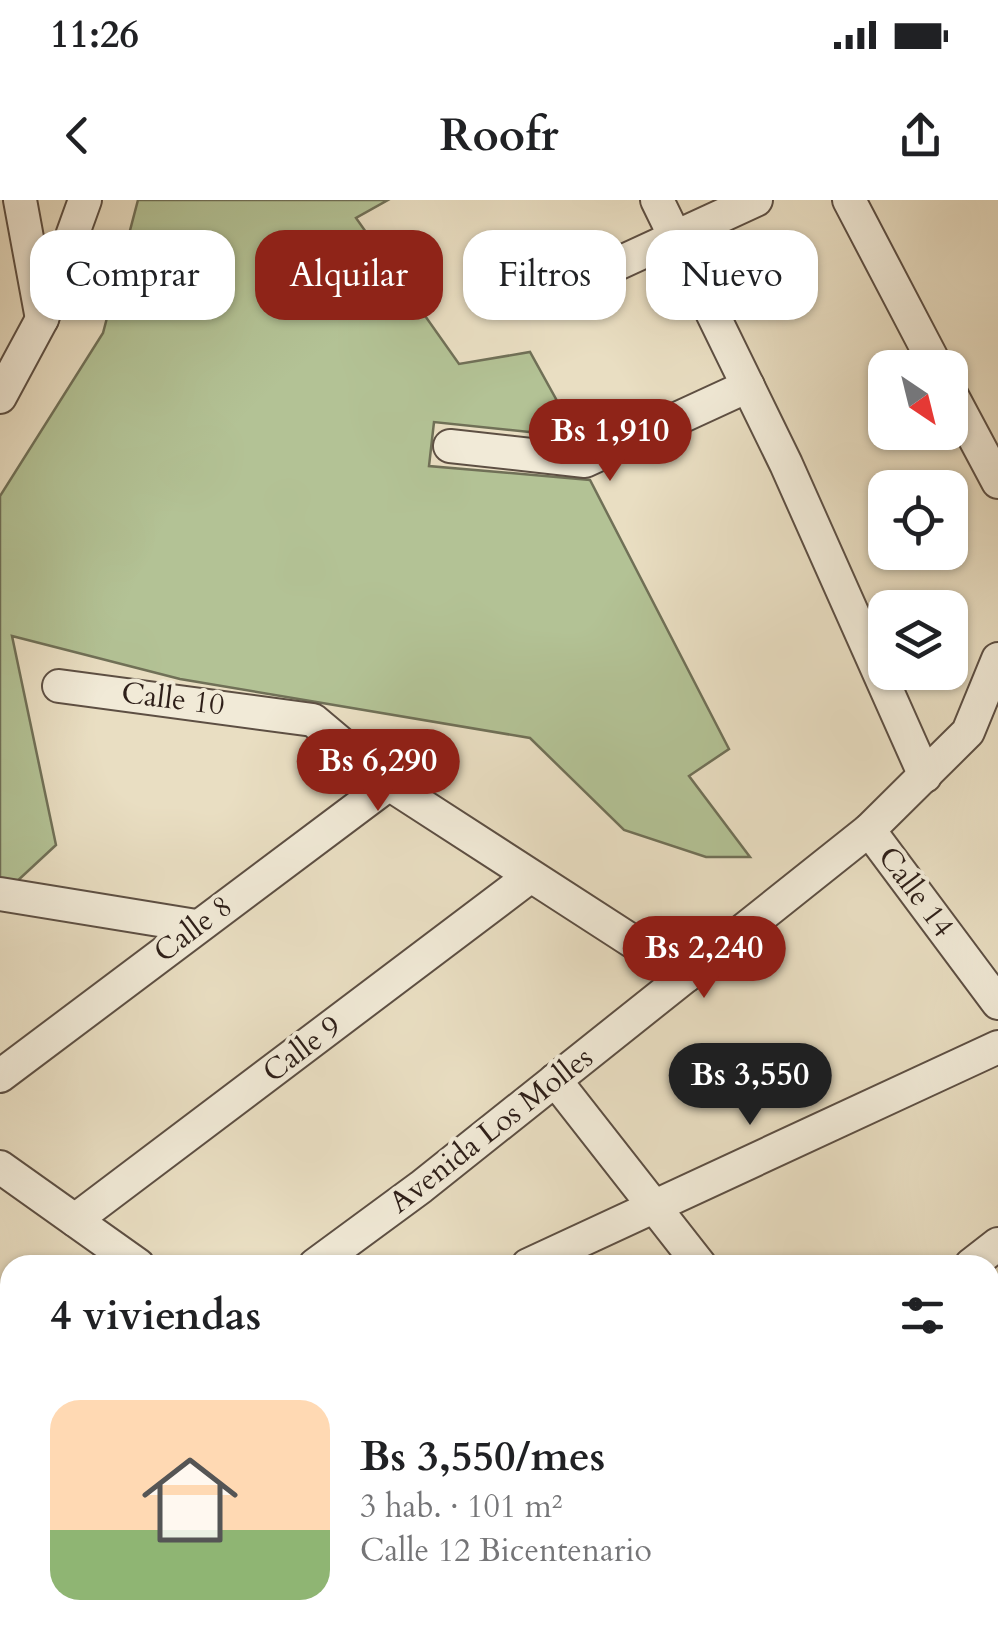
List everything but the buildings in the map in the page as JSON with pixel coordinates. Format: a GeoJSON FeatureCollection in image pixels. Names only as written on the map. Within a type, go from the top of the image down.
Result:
{"type":"FeatureCollection","features":[{"type":"Feature","properties":{"kind":"street"},"geometry":{"type":"LineString","coordinates":[[20,200],[30,254]]}},
{"type":"Feature","properties":{"kind":"street"},"geometry":{"type":"LineString","coordinates":[[74,230],[85,200]]}},
{"type":"Feature","properties":{"kind":"street"},"geometry":{"type":"LineString","coordinates":[[657,200],[671,230]]}},
{"type":"Feature","properties":{"kind":"street"},"geometry":{"type":"LineString","coordinates":[[688,230],[756,200]]}},
{"type":"Feature","properties":{"kind":"street"},"geometry":{"type":"LineString","coordinates":[[849,200],[928,350]]}},
{"type":"Feature","properties":{"kind":"street"},"geometry":{"type":"LineString","coordinates":[[0,397],[41,320]]}},
{"type":"Feature","properties":{"kind":"street"},"geometry":{"type":"LineString","coordinates":[[715,320],[925,776]]}},
{"type":"Feature","properties":{"kind":"street"},"geometry":{"type":"LineString","coordinates":[[450,446],[585,461],[748,386]]}},
{"type":"Feature","properties":{"kind":"street"},"geometry":{"type":"LineString","coordinates":[[968,426],[998,482]]}},
{"type":"Feature","properties":{"kind":"street","name":"Avenida Los Molles"},"geometry":{"type":"LineString","coordinates":[[328,1255],[556,1080],[869,830],[968,732],[998,659]]}},
{"type":"Feature","properties":{"kind":"street","name":"Calle 10"},"geometry":{"type":"LineString","coordinates":[[60,686],[312,720],[389,784],[528,878],[686,976]]}},
{"type":"Feature","properties":{"kind":"street","name":"Calle 8"},"geometry":{"type":"LineString","coordinates":[[0,1076],[389,784]]}},
{"type":"Feature","properties":{"kind":"street","name":"Calle 14"},"geometry":{"type":"LineString","coordinates":[[869,830],[998,1002]]}},
{"type":"Feature","properties":{"kind":"street","name":"Calle 9"},"geometry":{"type":"LineString","coordinates":[[75,1220],[528,878]]}},
{"type":"Feature","properties":{"kind":"street"},"geometry":{"type":"LineString","coordinates":[[0,894],[196,926]]}},
{"type":"Feature","properties":{"kind":"street"},"geometry":{"type":"LineString","coordinates":[[550,1255],[998,1047]]}},
{"type":"Feature","properties":{"kind":"street"},"geometry":{"type":"LineString","coordinates":[[556,1080],[692,1255]]}},
{"type":"Feature","properties":{"kind":"street"},"geometry":{"type":"LineString","coordinates":[[0,1167],[122,1255]]}},
{"type":"Feature","properties":{"kind":"green space"},"geometry":{"type":"Polygon","coordinates":[[[138,200],[388,200],[356,218],[364,230],[255,230],[255,320],[428,320],[459,364],[530,352],[577,437],[434,422],[429,466],[590,480],[729,749],[689,776],[750,857],[706,857],[624,830],[530,738],[180,679],[12,636],[56,845],[0,897],[0,496],[103,333],[106,320],[235,320],[235,230],[130,230],[138,200]]]}}]}
